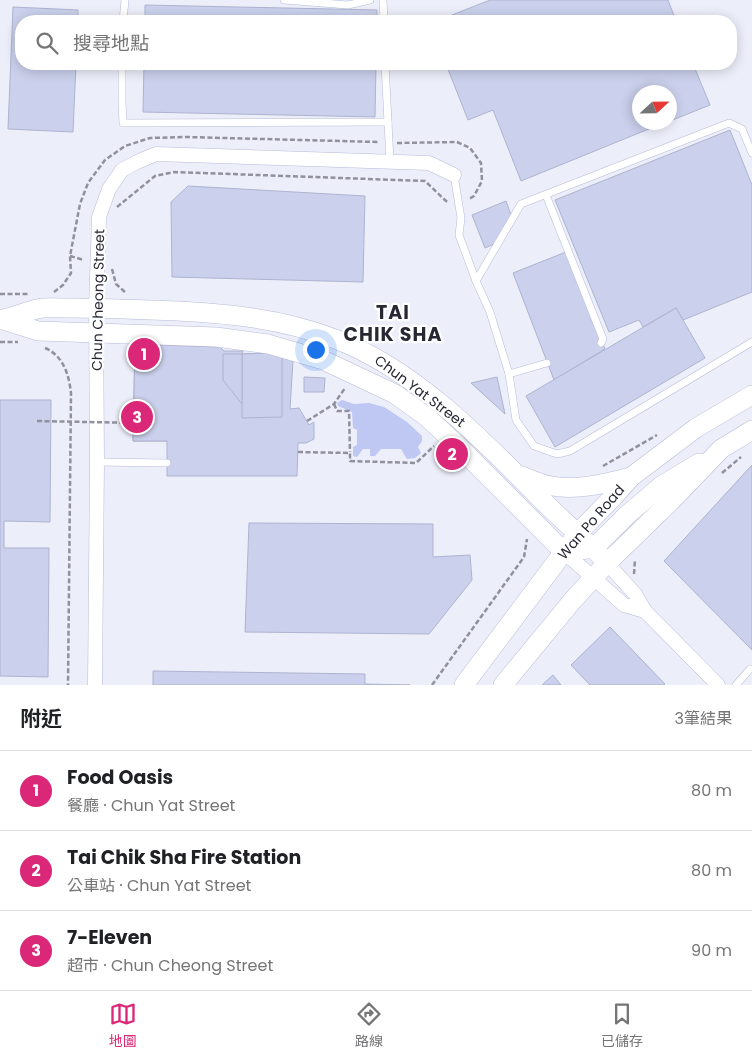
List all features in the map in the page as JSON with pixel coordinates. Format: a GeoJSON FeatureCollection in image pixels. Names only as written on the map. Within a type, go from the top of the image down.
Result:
{"type":"FeatureCollection","features":[{"type":"Feature","properties":{"kind":"street","name":"Chun Cheong Street"},"geometry":{"type":"LineString","coordinates":[[95,685],[96,308],[99,216],[109,189],[122,170],[156,154],[429,163],[454,175]]}},
{"type":"Feature","properties":{"kind":"street","name":"Chun Yat Street"},"geometry":{"type":"LineString","coordinates":[[2,319],[38,309],[96,308],[202,311],[266,319],[334,338],[368,353],[404,376],[470,430],[519,475],[542,500],[594,548],[635,594],[645,611],[718,685]]}},
{"type":"Feature","properties":{"kind":"street","name":"Chun Yat Street"},"geometry":{"type":"LineString","coordinates":[[2,319],[38,331],[216,337],[268,344],[323,360],[360,376],[395,394],[427,417],[564,552],[593,578],[624,605],[645,611]]}},
{"type":"Feature","properties":{"kind":"street","name":"Wan Po Road"},"geometry":{"type":"LineString","coordinates":[[464,685],[578,533],[631,477],[696,428],[752,395]]}},
{"type":"Feature","properties":{"kind":"street"},"geometry":{"type":"LineString","coordinates":[[564,552],[594,548],[661,486],[752,430]]}},
{"type":"Feature","properties":{"kind":"street"},"geometry":{"type":"LineString","coordinates":[[502,685],[593,578],[721,449]]}},
{"type":"Feature","properties":{"kind":"street"},"geometry":{"type":"LineString","coordinates":[[519,475],[544,484],[564,487],[586,486],[631,477]]}},
{"type":"Feature","properties":{"kind":"lane"},"geometry":{"type":"LineString","coordinates":[[124,15],[125,0]]}},
{"type":"Feature","properties":{"kind":"lane"},"geometry":{"type":"LineString","coordinates":[[284,0],[348,5],[370,0]]}},
{"type":"Feature","properties":{"kind":"lane"},"geometry":{"type":"LineString","coordinates":[[383,0],[384,15]]}},
{"type":"Feature","properties":{"kind":"lane"},"geometry":{"type":"LineString","coordinates":[[122,70],[123,123],[388,122]]}},
{"type":"Feature","properties":{"kind":"lane"},"geometry":{"type":"LineString","coordinates":[[385,70],[390,162]]}},
{"type":"Feature","properties":{"kind":"lane"},"geometry":{"type":"LineString","coordinates":[[476,281],[520,204],[728,123],[742,129],[752,153]]}},
{"type":"Feature","properties":{"kind":"lane"},"geometry":{"type":"LineString","coordinates":[[454,175],[461,218],[459,235],[490,312],[509,374],[516,420],[534,446],[557,454],[570,452],[752,342]]}},
{"type":"Feature","properties":{"kind":"lane"},"geometry":{"type":"LineString","coordinates":[[546,195],[603,339],[601,343]]}},
{"type":"Feature","properties":{"kind":"lane"},"geometry":{"type":"LineString","coordinates":[[509,374],[547,363]]}},
{"type":"Feature","properties":{"kind":"lane"},"geometry":{"type":"LineString","coordinates":[[97,462],[167,463]]}},
{"type":"Feature","properties":{"kind":"lane"},"geometry":{"type":"LineString","coordinates":[[736,685],[750,669]]}},
{"type":"Feature","properties":{"kind":"path"},"geometry":{"type":"LineString","coordinates":[[53,292],[64,284],[71,273],[70,256]]}},
{"type":"Feature","properties":{"kind":"path"},"geometry":{"type":"LineString","coordinates":[[111,266],[116,284],[127,293]]}},
{"type":"Feature","properties":{"kind":"path"},"geometry":{"type":"LineString","coordinates":[[0,294],[37,294]]}},
{"type":"Feature","properties":{"kind":"path"},"geometry":{"type":"LineString","coordinates":[[42,347],[51,351],[62,363],[69,375],[71,393],[68,685]]}},
{"type":"Feature","properties":{"kind":"path"},"geometry":{"type":"LineString","coordinates":[[307,421],[334,404],[340,395]]}},
{"type":"Feature","properties":{"kind":"path"},"geometry":{"type":"LineString","coordinates":[[334,404],[336,410],[349,411],[350,461],[416,462],[436,444]]}},
{"type":"Feature","properties":{"kind":"path"},"geometry":{"type":"LineString","coordinates":[[37,421],[138,423]]}},
{"type":"Feature","properties":{"kind":"path"},"geometry":{"type":"LineString","coordinates":[[298,452],[350,452]]}},
{"type":"Feature","properties":{"kind":"path"},"geometry":{"type":"LineString","coordinates":[[432,685],[524,557],[527,539]]}},
{"type":"Feature","properties":{"kind":"shaded area"},"geometry":{"type":"Polygon","coordinates":[[[342,400],[354,404],[369,403],[384,407],[407,422],[422,436],[422,441],[418,447],[421,453],[415,458],[407,459],[401,449],[381,449],[375,456],[370,456],[370,449],[363,449],[357,457],[353,456],[353,447],[357,445],[357,430],[353,428],[352,412],[338,406],[337,403],[342,400]]]}},
{"type":"Feature","properties":{"kind":"building"},"geometry":{"type":"Polygon","coordinates":[[[490,0],[668,0],[674,15],[452,15],[490,0]]]}},
{"type":"Feature","properties":{"kind":"building"},"geometry":{"type":"Polygon","coordinates":[[[145,5],[377,10],[377,15],[145,15],[145,5]]]}},
{"type":"Feature","properties":{"kind":"building"},"geometry":{"type":"Polygon","coordinates":[[[13,7],[78,10],[78,15],[15,15],[15,70],[76,70],[73,132],[8,129],[13,7]]]}},
{"type":"Feature","properties":{"kind":"building"},"geometry":{"type":"Polygon","coordinates":[[[144,70],[376,70],[375,117],[143,112],[144,70]]]}},
{"type":"Feature","properties":{"kind":"building"},"geometry":{"type":"Polygon","coordinates":[[[448,70],[695,70],[710,105],[677,118],[677,85],[632,85],[632,130],[646,130],[521,181],[493,110],[468,120],[448,70]]]}},
{"type":"Feature","properties":{"kind":"building"},"geometry":{"type":"Polygon","coordinates":[[[730,130],[752,185],[752,292],[683,320],[676,308],[643,327],[639,320],[609,332],[555,200],[730,130]]]}},
{"type":"Feature","properties":{"kind":"building"},"geometry":{"type":"Polygon","coordinates":[[[188,186],[365,196],[363,282],[172,277],[171,202],[188,186]]]}},
{"type":"Feature","properties":{"kind":"building"},"geometry":{"type":"Polygon","coordinates":[[[506,201],[511,215],[496,243],[485,248],[472,215],[506,201]]]}},
{"type":"Feature","properties":{"kind":"building"},"geometry":{"type":"Polygon","coordinates":[[[566,252],[605,349],[554,380],[513,273],[566,252]]]}},
{"type":"Feature","properties":{"kind":"building"},"geometry":{"type":"Polygon","coordinates":[[[676,308],[705,358],[555,447],[526,396],[676,308]]]}},
{"type":"Feature","properties":{"kind":"building"},"geometry":{"type":"Polygon","coordinates":[[[135,344],[220,347],[224,351],[223,436],[210,441],[133,441],[135,344]]]}},
{"type":"Feature","properties":{"kind":"building"},"geometry":{"type":"Polygon","coordinates":[[[135,344],[220,347],[224,351],[243,351],[242,354],[269,353],[293,360],[290,409],[299,408],[309,425],[314,422],[314,439],[306,443],[298,443],[297,476],[167,476],[167,441],[133,441],[135,344]]]}},
{"type":"Feature","properties":{"kind":"building"},"geometry":{"type":"Polygon","coordinates":[[[269,353],[282,357],[282,417],[242,418],[242,354],[269,353]]]}},
{"type":"Feature","properties":{"kind":"building"},"geometry":{"type":"Polygon","coordinates":[[[223,354],[242,354],[242,404],[223,380],[223,354]]]}},
{"type":"Feature","properties":{"kind":"building"},"geometry":{"type":"Polygon","coordinates":[[[304,377],[325,378],[324,392],[304,392],[304,377]]]}},
{"type":"Feature","properties":{"kind":"building"},"geometry":{"type":"Polygon","coordinates":[[[497,377],[505,414],[471,383],[497,377]]]}},
{"type":"Feature","properties":{"kind":"building"},"geometry":{"type":"Polygon","coordinates":[[[0,400],[51,400],[50,522],[4,521],[4,548],[49,548],[48,677],[0,676],[0,400]]]}},
{"type":"Feature","properties":{"kind":"building"},"geometry":{"type":"Polygon","coordinates":[[[752,465],[752,650],[664,561],[752,465]]]}},
{"type":"Feature","properties":{"kind":"building"},"geometry":{"type":"Polygon","coordinates":[[[249,523],[433,524],[433,557],[470,555],[472,580],[429,634],[245,632],[249,523]]]}},
{"type":"Feature","properties":{"kind":"building"},"geometry":{"type":"Polygon","coordinates":[[[610,627],[665,684],[590,685],[571,665],[610,627]]]}},
{"type":"Feature","properties":{"kind":"building"},"geometry":{"type":"Polygon","coordinates":[[[153,671],[365,674],[365,684],[410,685],[153,685],[153,671]]]}},
{"type":"Feature","properties":{"kind":"building"},"geometry":{"type":"Polygon","coordinates":[[[553,675],[561,685],[542,685],[553,675]]]}},
{"type":"Feature","properties":{"kind":"place","name":"Food Oasis"},"geometry":{"type":"Point","coordinates":[144,354]}},
{"type":"Feature","properties":{"kind":"place","name":"7-Eleven"},"geometry":{"type":"Point","coordinates":[137,417]}},
{"type":"Feature","properties":{"kind":"place","name":"Tai Chik Sha Fire Station"},"geometry":{"type":"Point","coordinates":[452,454]}},
{"type":"Feature","properties":{"kind":"district","name":"TAI CHIK SHA"},"geometry":{"type":"Point","coordinates":[393,323]}}]}
